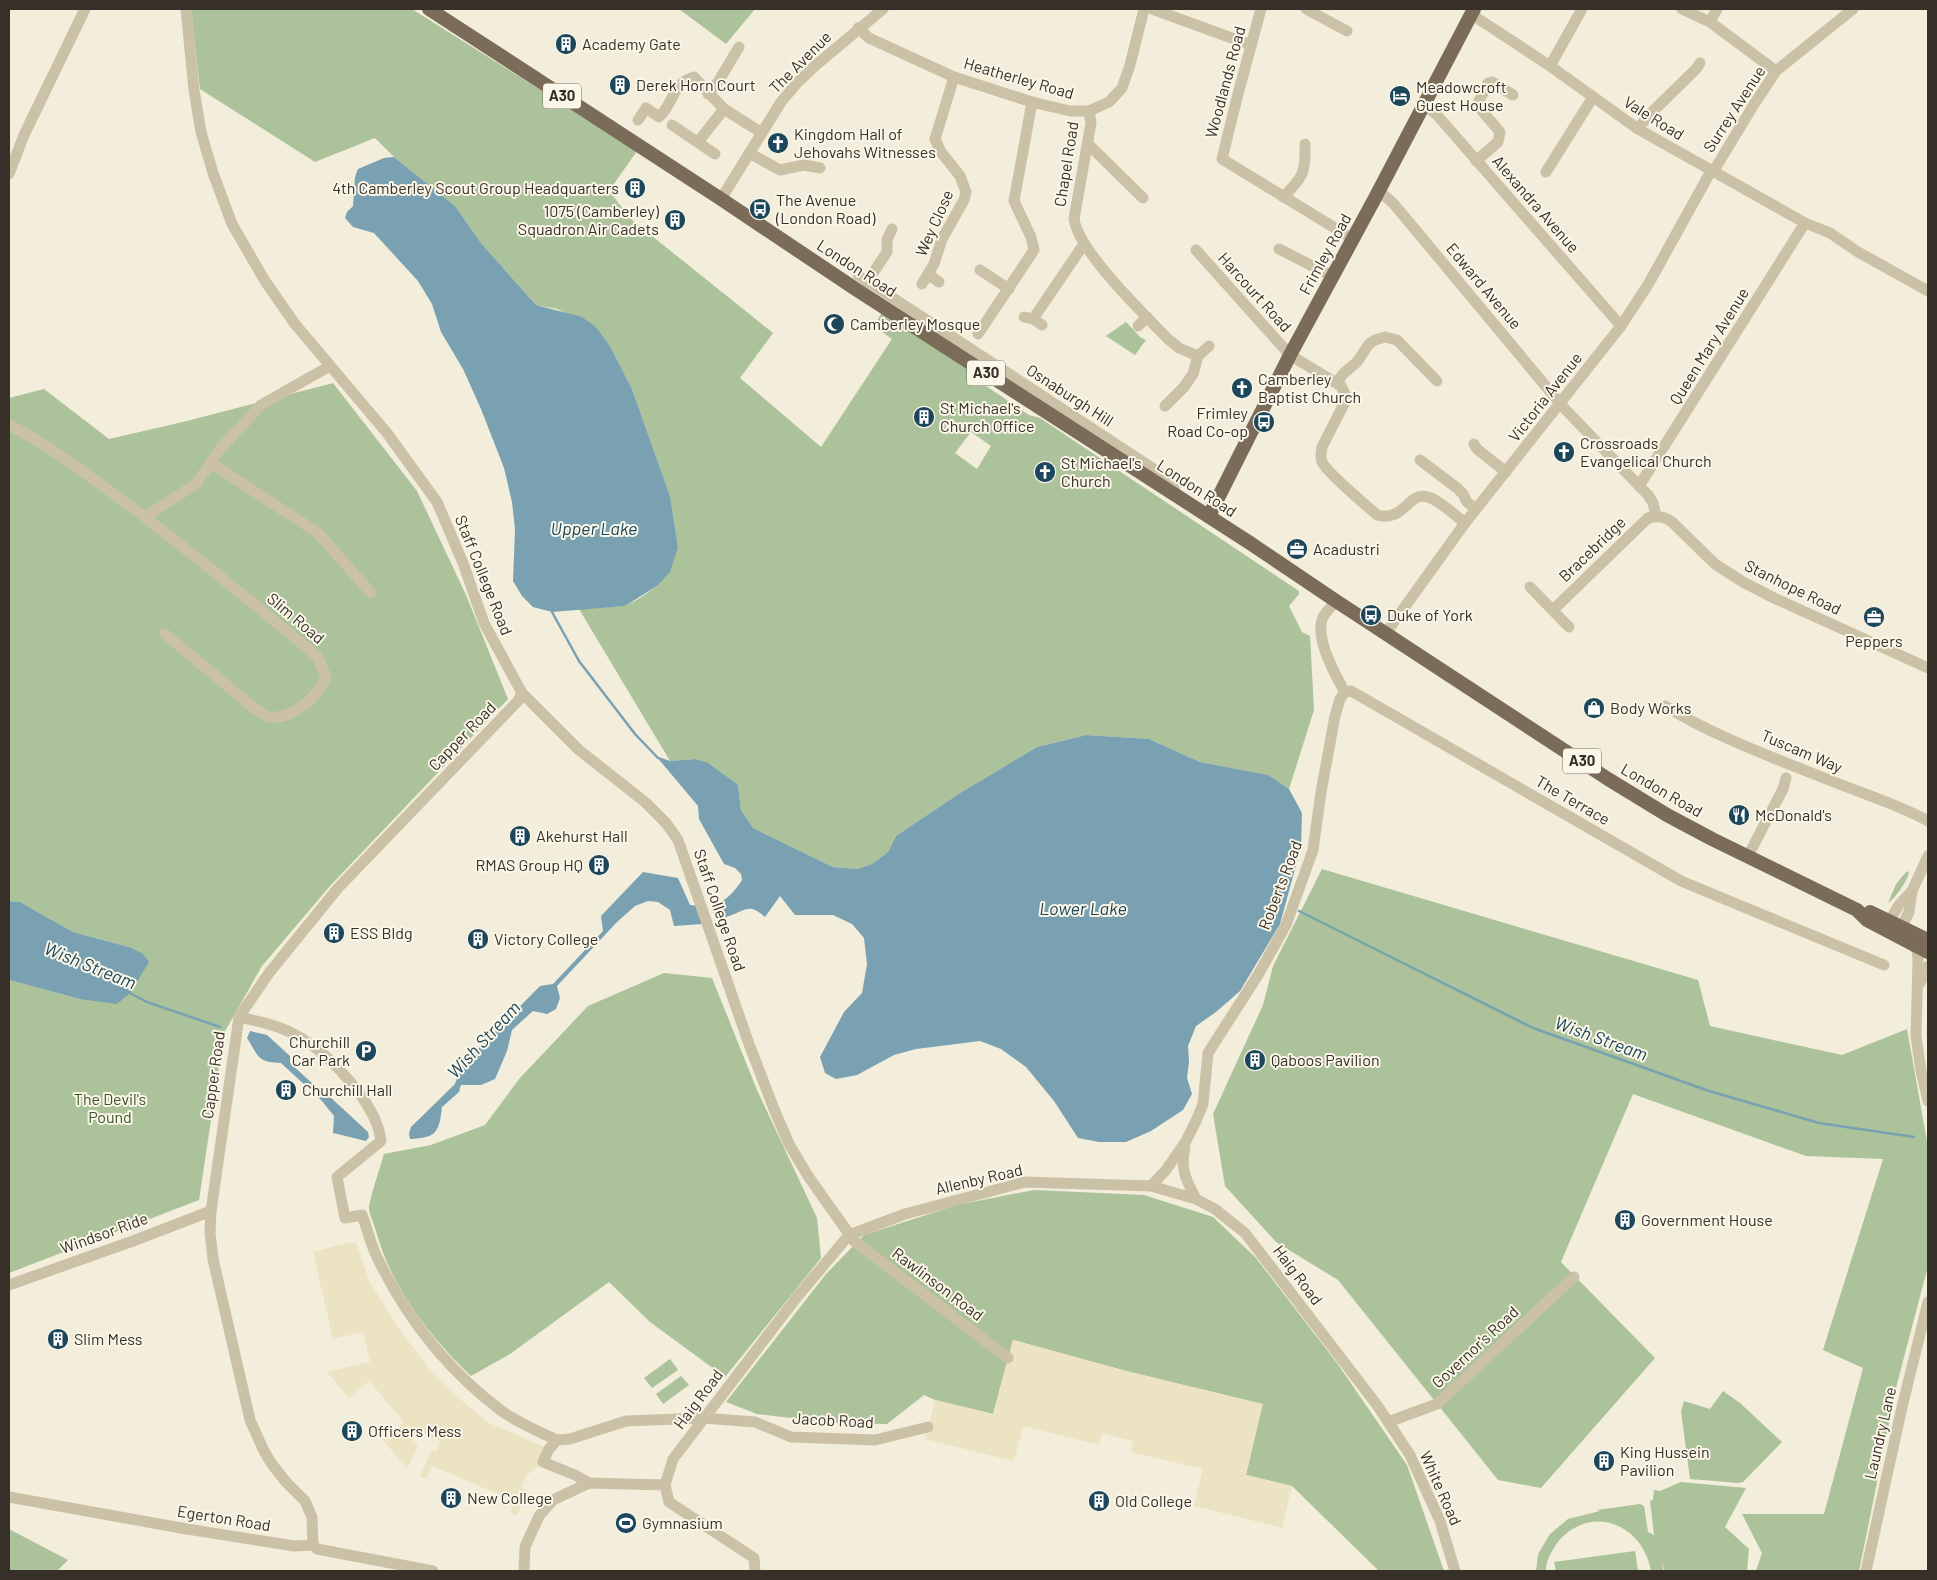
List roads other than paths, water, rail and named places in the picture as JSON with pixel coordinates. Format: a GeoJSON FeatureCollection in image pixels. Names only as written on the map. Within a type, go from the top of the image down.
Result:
{"type":"FeatureCollection","features":[{"type":"Feature","properties":{"kind":"main road","name":"London Road"},"geometry":{"type":"LineString","coordinates":[[429,9],[721,199],[861,281],[1174,495],[1644,801],[1687,826],[1857,910],[1869,911],[1911,943],[1928,952]]}},
{"type":"Feature","properties":{"kind":"main road","name":"Frimley Road"},"geometry":{"type":"LineString","coordinates":[[1208,516],[1290,355],[1379,192],[1473,11]]}},
{"type":"Feature","properties":{"kind":"main road","name":"London Road"},"geometry":{"type":"LineString","coordinates":[[1893,928],[1928,940]]}},
{"type":"Feature","properties":{"kind":"street"},"geometry":{"type":"LineString","coordinates":[[9,174],[24,135],[85,9]]}},
{"type":"Feature","properties":{"kind":"street","name":"Staff College Road"},"geometry":{"type":"LineString","coordinates":[[186,9],[194,90],[201,132],[213,173],[232,224],[265,281],[295,324],[388,432],[437,502],[463,562],[484,623],[522,693],[579,750],[645,802],[666,823],[678,840],[749,1044],[789,1144],[808,1176],[849,1235]]}},
{"type":"Feature","properties":{"kind":"street","name":"The Avenue"},"geometry":{"type":"LineString","coordinates":[[721,199],[781,102],[797,83],[858,28],[883,9]]}},
{"type":"Feature","properties":{"kind":"street","name":"Heatherley Road"},"geometry":{"type":"LineString","coordinates":[[858,28],[869,38],[954,77],[1032,102],[1070,111],[1089,111],[1109,102],[1122,88],[1130,65],[1144,9]]}},
{"type":"Feature","properties":{"kind":"street"},"geometry":{"type":"LineString","coordinates":[[1152,9],[1251,45]]}},
{"type":"Feature","properties":{"kind":"street","name":"Woodlands Road"},"geometry":{"type":"LineString","coordinates":[[1261,9],[1222,160],[1353,238]]}},
{"type":"Feature","properties":{"kind":"street"},"geometry":{"type":"LineString","coordinates":[[1306,9],[1347,31]]}},
{"type":"Feature","properties":{"kind":"street"},"geometry":{"type":"LineString","coordinates":[[1550,66],[1582,9]]}},
{"type":"Feature","properties":{"kind":"street"},"geometry":{"type":"LineString","coordinates":[[1682,9],[1710,22],[1776,71]]}},
{"type":"Feature","properties":{"kind":"street"},"geometry":{"type":"LineString","coordinates":[[1710,22],[1716,9]]}},
{"type":"Feature","properties":{"kind":"street","name":"Surrey Avenue"},"geometry":{"type":"LineString","coordinates":[[1712,171],[1776,71],[1853,9]]}},
{"type":"Feature","properties":{"kind":"street","name":"Vale Road"},"geometry":{"type":"LineString","coordinates":[[1473,11],[1638,129],[1928,291]]}},
{"type":"Feature","properties":{"kind":"street"},"geometry":{"type":"LineString","coordinates":[[708,94],[718,82],[739,47]]}},
{"type":"Feature","properties":{"kind":"street"},"geometry":{"type":"LineString","coordinates":[[1638,129],[1648,116],[1700,63]]}},
{"type":"Feature","properties":{"kind":"street"},"geometry":{"type":"LineString","coordinates":[[638,120],[646,108],[659,117],[665,112],[676,90],[686,80],[694,77],[724,109],[762,133]]}},
{"type":"Feature","properties":{"kind":"street","name":"Wey Close"},"geometry":{"type":"LineString","coordinates":[[939,282],[925,279],[934,264],[942,239],[964,200],[966,192],[960,176],[941,152],[936,139],[954,77]]}},
{"type":"Feature","properties":{"kind":"street"},"geometry":{"type":"LineString","coordinates":[[1476,161],[1498,142],[1500,138],[1500,132],[1477,105],[1479,98],[1488,83],[1492,82],[1513,95]]}},
{"type":"Feature","properties":{"kind":"street"},"geometry":{"type":"LineString","coordinates":[[1546,172],[1594,97]]}},
{"type":"Feature","properties":{"kind":"street"},"geometry":{"type":"LineString","coordinates":[[978,334],[1034,250],[1031,237],[1014,201],[1032,102]]}},
{"type":"Feature","properties":{"kind":"street","name":"Alexandra Avenue"},"geometry":{"type":"LineString","coordinates":[[1425,105],[1437,115],[1621,326]]}},
{"type":"Feature","properties":{"kind":"street"},"geometry":{"type":"LineString","coordinates":[[698,142],[724,109]]}},
{"type":"Feature","properties":{"kind":"street","name":"Chapel Road"},"geometry":{"type":"LineString","coordinates":[[1089,111],[1091,123],[1074,220],[1076,229],[1084,244],[1147,317],[1174,344],[1198,356]]}},
{"type":"Feature","properties":{"kind":"street"},"geometry":{"type":"LineString","coordinates":[[672,125],[715,154]]}},
{"type":"Feature","properties":{"kind":"street"},"geometry":{"type":"LineString","coordinates":[[1088,144],[1143,198]]}},
{"type":"Feature","properties":{"kind":"street"},"geometry":{"type":"LineString","coordinates":[[1283,197],[1300,181],[1306,162],[1305,144]]}},
{"type":"Feature","properties":{"kind":"street"},"geometry":{"type":"LineString","coordinates":[[749,153],[780,170],[804,165],[820,168]]}},
{"type":"Feature","properties":{"kind":"street","name":"Victoria Avenue"},"geometry":{"type":"LineString","coordinates":[[1386,633],[1465,523],[1621,326],[1649,283],[1712,171]]}},
{"type":"Feature","properties":{"kind":"street","name":"Edward Avenue"},"geometry":{"type":"LineString","coordinates":[[1379,192],[1393,203],[1561,403]]}},
{"type":"Feature","properties":{"kind":"street","name":"Queen Mary Avenue"},"geometry":{"type":"LineString","coordinates":[[1640,486],[1807,224]]}},
{"type":"Feature","properties":{"kind":"street"},"geometry":{"type":"LineString","coordinates":[[861,281],[887,252],[887,240],[892,229]]}},
{"type":"Feature","properties":{"kind":"street"},"geometry":{"type":"LineString","coordinates":[[1033,321],[1084,244]]}},
{"type":"Feature","properties":{"kind":"street"},"geometry":{"type":"LineString","coordinates":[[1279,249],[1332,276]]}},
{"type":"Feature","properties":{"kind":"street","name":"Harcourt Road"},"geometry":{"type":"LineString","coordinates":[[1196,250],[1290,355],[1337,382]]}},
{"type":"Feature","properties":{"kind":"street"},"geometry":{"type":"LineString","coordinates":[[980,270],[1009,289]]}},
{"type":"Feature","properties":{"kind":"street"},"geometry":{"type":"LineString","coordinates":[[1138,326],[1147,317]]}},
{"type":"Feature","properties":{"kind":"street"},"geometry":{"type":"LineString","coordinates":[[1438,381],[1396,340],[1385,336],[1375,340],[1369,344],[1357,362],[1337,382],[1346,396],[1345,402],[1322,447],[1321,454],[1324,466],[1376,515],[1392,516],[1417,497],[1426,497],[1433,499],[1465,523]]}},
{"type":"Feature","properties":{"kind":"street"},"geometry":{"type":"LineString","coordinates":[[1165,406],[1184,387],[1193,374],[1198,356],[1209,346]]}},
{"type":"Feature","properties":{"kind":"street"},"geometry":{"type":"LineString","coordinates":[[145,517],[196,484],[220,449],[261,405],[330,366]]}},
{"type":"Feature","properties":{"kind":"street"},"geometry":{"type":"LineString","coordinates":[[1561,403],[1640,486],[1653,503],[1656,516]]}},
{"type":"Feature","properties":{"kind":"street","name":"Slim Road"},"geometry":{"type":"LineString","coordinates":[[9,425],[70,462],[145,517],[317,656],[326,678],[320,690],[306,704],[284,716],[270,717],[254,708],[165,634]]}},
{"type":"Feature","properties":{"kind":"street"},"geometry":{"type":"LineString","coordinates":[[1474,444],[1477,449],[1506,472]]}},
{"type":"Feature","properties":{"kind":"street"},"geometry":{"type":"LineString","coordinates":[[1420,460],[1457,488],[1467,502],[1476,509]]}},
{"type":"Feature","properties":{"kind":"street"},"geometry":{"type":"LineString","coordinates":[[211,463],[318,533],[371,593]]}},
{"type":"Feature","properties":{"kind":"street","name":"Bracebridge"},"geometry":{"type":"LineString","coordinates":[[1553,610],[1648,518],[1656,516]]}},
{"type":"Feature","properties":{"kind":"street","name":"Stanhope Road"},"geometry":{"type":"LineString","coordinates":[[1656,516],[1666,517],[1715,564],[1743,582],[1928,668]]}},
{"type":"Feature","properties":{"kind":"street"},"geometry":{"type":"LineString","coordinates":[[1530,587],[1569,627]]}},
{"type":"Feature","properties":{"kind":"street"},"geometry":{"type":"LineString","coordinates":[[1336,601],[1323,617],[1320,630],[1323,644],[1346,692]]}},
{"type":"Feature","properties":{"kind":"street","name":"The Terrace"},"geometry":{"type":"LineString","coordinates":[[1346,692],[1351,691],[1681,881],[1884,965]]}},
{"type":"Feature","properties":{"kind":"street","name":"Roberts Road"},"geometry":{"type":"LineString","coordinates":[[1186,1141],[1203,1104],[1208,1053],[1258,975],[1286,925],[1310,860],[1335,716],[1340,700],[1346,692]]}},
{"type":"Feature","properties":{"kind":"street","name":"Capper Road"},"geometry":{"type":"LineString","coordinates":[[313,1545],[312,1517],[305,1501],[271,1463],[250,1420],[213,1259],[210,1232],[211,1211],[239,1017],[269,973],[338,888],[518,701],[522,693]]}},
{"type":"Feature","properties":{"kind":"street","name":"Tuscam Way"},"geometry":{"type":"LineString","coordinates":[[1665,706],[1704,727],[1829,780],[1914,812],[1928,821]]}},
{"type":"Feature","properties":{"kind":"street"},"geometry":{"type":"LineString","coordinates":[[1748,856],[1786,784],[1786,778]]}},
{"type":"Feature","properties":{"kind":"street"},"geometry":{"type":"LineString","coordinates":[[1893,928],[1909,912],[1912,891],[1928,856]]}},
{"type":"Feature","properties":{"kind":"street"},"geometry":{"type":"LineString","coordinates":[[1911,943],[1917,950],[1918,959],[1916,1036],[1920,1071],[1928,1101]]}},
{"type":"Feature","properties":{"kind":"street"},"geometry":{"type":"LineString","coordinates":[[1917,989],[1928,966]]}},
{"type":"Feature","properties":{"kind":"street"},"geometry":{"type":"LineString","coordinates":[[239,1017],[285,1030],[304,1039],[354,1086],[369,1106],[378,1124],[381,1141],[337,1177],[346,1218],[362,1215],[375,1253],[392,1285],[412,1317],[442,1356],[471,1385],[504,1412],[557,1440],[549,1449],[543,1462],[589,1483],[665,1486],[670,1502],[754,1558],[755,1571]]}},
{"type":"Feature","properties":{"kind":"street"},"geometry":{"type":"LineString","coordinates":[[1151,1186],[1166,1170],[1186,1141]]}},
{"type":"Feature","properties":{"kind":"street"},"geometry":{"type":"LineString","coordinates":[[1186,1141],[1182,1160],[1184,1177],[1196,1199]]}},
{"type":"Feature","properties":{"kind":"street","name":"Allenby Road"},"geometry":{"type":"LineString","coordinates":[[849,1235],[904,1214],[1025,1182],[1151,1186]]}},
{"type":"Feature","properties":{"kind":"street","name":"Haig Road"},"geometry":{"type":"LineString","coordinates":[[1151,1186],[1196,1199],[1215,1209],[1246,1233],[1388,1422]]}},
{"type":"Feature","properties":{"kind":"street","name":"Windsor Ride"},"geometry":{"type":"LineString","coordinates":[[9,1285],[211,1211]]}},
{"type":"Feature","properties":{"kind":"street","name":"Rawlinson Road"},"geometry":{"type":"LineString","coordinates":[[849,1235],[1008,1358]]}},
{"type":"Feature","properties":{"kind":"street","name":"Haig Road"},"geometry":{"type":"LineString","coordinates":[[665,1486],[673,1459],[703,1418],[797,1297],[849,1235]]}},
{"type":"Feature","properties":{"kind":"street","name":"Governor's Road"},"geometry":{"type":"LineString","coordinates":[[1388,1422],[1437,1404],[1574,1277]]}},
{"type":"Feature","properties":{"kind":"street","name":"Laundry Lane"},"geometry":{"type":"LineString","coordinates":[[1866,1571],[1902,1407],[1928,1302]]}},
{"type":"Feature","properties":{"kind":"street","name":"Jacob Road"},"geometry":{"type":"LineString","coordinates":[[557,1440],[570,1438],[626,1421],[703,1418],[755,1422],[791,1437],[800,1438],[875,1440],[928,1427]]}},
{"type":"Feature","properties":{"kind":"street","name":"White Road"},"geometry":{"type":"LineString","coordinates":[[1388,1422],[1410,1455],[1440,1521],[1455,1571]]}},
{"type":"Feature","properties":{"kind":"street"},"geometry":{"type":"LineString","coordinates":[[524,1571],[525,1548],[539,1516],[553,1500],[589,1483]]}},
{"type":"Feature","properties":{"kind":"street","name":"Egerton Road"},"geometry":{"type":"LineString","coordinates":[[9,1497],[294,1546],[313,1545],[317,1550],[433,1571]]}},
{"type":"Feature","properties":{"kind":"water","name":"Upper Lake"},"geometry":{"type":"Polygon","coordinates":[[[394,157],[455,206],[481,243],[536,305],[582,317],[597,328],[610,346],[632,389],[670,496],[678,547],[670,572],[657,586],[625,606],[552,612],[533,607],[522,596],[513,581],[515,529],[512,502],[504,468],[463,369],[441,332],[432,304],[418,281],[374,233],[353,227],[345,218],[347,212],[353,206],[355,177],[358,169],[384,158],[394,157]]]}},
{"type":"Feature","properties":{"kind":"water","name":"Lower Lake"},"geometry":{"type":"Polygon","coordinates":[[[1086,735],[1149,739],[1200,762],[1268,775],[1289,789],[1302,813],[1301,847],[1280,924],[1240,991],[1196,1026],[1188,1046],[1187,1078],[1192,1094],[1183,1110],[1151,1131],[1126,1142],[1099,1142],[1078,1138],[1054,1101],[1026,1067],[1001,1049],[980,1041],[916,1049],[894,1055],[857,1075],[836,1079],[825,1073],[820,1057],[844,1012],[862,993],[867,964],[864,938],[852,924],[833,915],[795,915],[780,896],[765,917],[756,910],[749,909],[716,919],[711,907],[721,902],[736,889],[742,880],[741,874],[735,868],[724,864],[699,819],[698,806],[656,756],[670,761],[695,759],[708,763],[738,785],[741,810],[753,828],[833,867],[857,869],[872,864],[888,852],[896,836],[960,793],[1037,747],[1086,735]]]}},
{"type":"Feature","properties":{"kind":"water"},"geometry":{"type":"Polygon","coordinates":[[[643,872],[678,878],[690,905],[697,906],[703,924],[674,926],[670,910],[658,902],[648,901],[635,906],[617,922],[557,986],[560,998],[556,1009],[547,1014],[533,1011],[512,1030],[507,1051],[495,1079],[481,1085],[461,1085],[459,1092],[442,1107],[440,1122],[435,1132],[426,1137],[410,1139],[411,1127],[455,1084],[461,1066],[540,986],[553,984],[603,931],[601,916],[643,872]]]}},
{"type":"Feature","properties":{"kind":"water"},"geometry":{"type":"Polygon","coordinates":[[[9,901],[20,902],[73,932],[129,947],[143,954],[149,962],[130,993],[117,1004],[80,999],[9,980],[9,901]]]}},
{"type":"Feature","properties":{"kind":"water"},"geometry":{"type":"Polygon","coordinates":[[[250,1031],[267,1035],[290,1056],[290,1063],[368,1132],[369,1137],[366,1141],[333,1133],[334,1116],[322,1101],[281,1063],[263,1060],[259,1057],[247,1038],[250,1031]]]}},
{"type":"Feature","properties":{"kind":"waterway"},"geometry":{"type":"LineString","coordinates":[[552,612],[579,661],[635,734],[658,758]]}},
{"type":"Feature","properties":{"kind":"waterway","name":"Wish Stream"},"geometry":{"type":"LineString","coordinates":[[1299,911],[1533,1028],[1709,1091],[1819,1123],[1914,1137]]}},
{"type":"Feature","properties":{"kind":"waterway","name":"Wish Stream"},"geometry":{"type":"LineString","coordinates":[[128,992],[147,1002],[220,1027]]}},
{"type":"Feature","properties":{"kind":"place","name":"Academy Gate"},"geometry":{"type":"Point","coordinates":[566,44]}},
{"type":"Feature","properties":{"kind":"place","name":"Derek Horn Court"},"geometry":{"type":"Point","coordinates":[620,85]}},
{"type":"Feature","properties":{"kind":"place","name":"Meadowcroft Guest House"},"geometry":{"type":"Point","coordinates":[1400,96]}},
{"type":"Feature","properties":{"kind":"place","name":"Kingdom Hall of Jehovahs Witnesses"},"geometry":{"type":"Point","coordinates":[778,143]}},
{"type":"Feature","properties":{"kind":"place","name":"4th Camberley Scout Group Headquarters"},"geometry":{"type":"Point","coordinates":[635,188]}},
{"type":"Feature","properties":{"kind":"place","name":"The Avenue (London Road)"},"geometry":{"type":"Point","coordinates":[760,209]}},
{"type":"Feature","properties":{"kind":"place","name":"1075 (Camberley) Squadron Air Cadets"},"geometry":{"type":"Point","coordinates":[675,220]}},
{"type":"Feature","properties":{"kind":"place","name":"Camberley Mosque"},"geometry":{"type":"Point","coordinates":[834,324]}},
{"type":"Feature","properties":{"kind":"place","name":"Camberley Baptist Church"},"geometry":{"type":"Point","coordinates":[1242,388]}},
{"type":"Feature","properties":{"kind":"place","name":"St Michael's Church Office"},"geometry":{"type":"Point","coordinates":[924,417]}},
{"type":"Feature","properties":{"kind":"place","name":"Frimley Road Co-op"},"geometry":{"type":"Point","coordinates":[1264,422]}},
{"type":"Feature","properties":{"kind":"place","name":"Crossroads Evangelical Church"},"geometry":{"type":"Point","coordinates":[1564,452]}},
{"type":"Feature","properties":{"kind":"place","name":"St Michael's Church"},"geometry":{"type":"Point","coordinates":[1045,472]}},
{"type":"Feature","properties":{"kind":"place","name":"Acadustri"},"geometry":{"type":"Point","coordinates":[1297,549]}},
{"type":"Feature","properties":{"kind":"place","name":"Duke of York"},"geometry":{"type":"Point","coordinates":[1371,615]}},
{"type":"Feature","properties":{"kind":"place","name":"Peppers"},"geometry":{"type":"Point","coordinates":[1874,617]}},
{"type":"Feature","properties":{"kind":"place","name":"Body Works"},"geometry":{"type":"Point","coordinates":[1594,708]}},
{"type":"Feature","properties":{"kind":"place","name":"McDonald's"},"geometry":{"type":"Point","coordinates":[1739,815]}},
{"type":"Feature","properties":{"kind":"place","name":"Akehurst Hall"},"geometry":{"type":"Point","coordinates":[520,836]}},
{"type":"Feature","properties":{"kind":"place","name":"RMAS Group HQ"},"geometry":{"type":"Point","coordinates":[599,865]}},
{"type":"Feature","properties":{"kind":"place","name":"ESS Bldg"},"geometry":{"type":"Point","coordinates":[334,933]}},
{"type":"Feature","properties":{"kind":"place","name":"Victory College"},"geometry":{"type":"Point","coordinates":[478,939]}},
{"type":"Feature","properties":{"kind":"place","name":"Churchill Car Park"},"geometry":{"type":"Point","coordinates":[366,1051]}},
{"type":"Feature","properties":{"kind":"place","name":"Qaboos Pavilion"},"geometry":{"type":"Point","coordinates":[1255,1060]}},
{"type":"Feature","properties":{"kind":"place","name":"Churchill Hall"},"geometry":{"type":"Point","coordinates":[286,1090]}},
{"type":"Feature","properties":{"kind":"place","name":"Government House"},"geometry":{"type":"Point","coordinates":[1625,1220]}},
{"type":"Feature","properties":{"kind":"place","name":"Slim Mess"},"geometry":{"type":"Point","coordinates":[58,1339]}},
{"type":"Feature","properties":{"kind":"place","name":"Officers Mess"},"geometry":{"type":"Point","coordinates":[352,1431]}},
{"type":"Feature","properties":{"kind":"place","name":"King Hussein Pavilion"},"geometry":{"type":"Point","coordinates":[1604,1461]}},
{"type":"Feature","properties":{"kind":"place","name":"New College"},"geometry":{"type":"Point","coordinates":[451,1498]}},
{"type":"Feature","properties":{"kind":"place","name":"Old College"},"geometry":{"type":"Point","coordinates":[1099,1501]}},
{"type":"Feature","properties":{"kind":"place","name":"Gymnasium"},"geometry":{"type":"Point","coordinates":[626,1523]}},
{"type":"Feature","properties":{"kind":"park label","name":"The Devil's Pound"},"geometry":{"type":"Point","coordinates":[110,1108]}}]}
